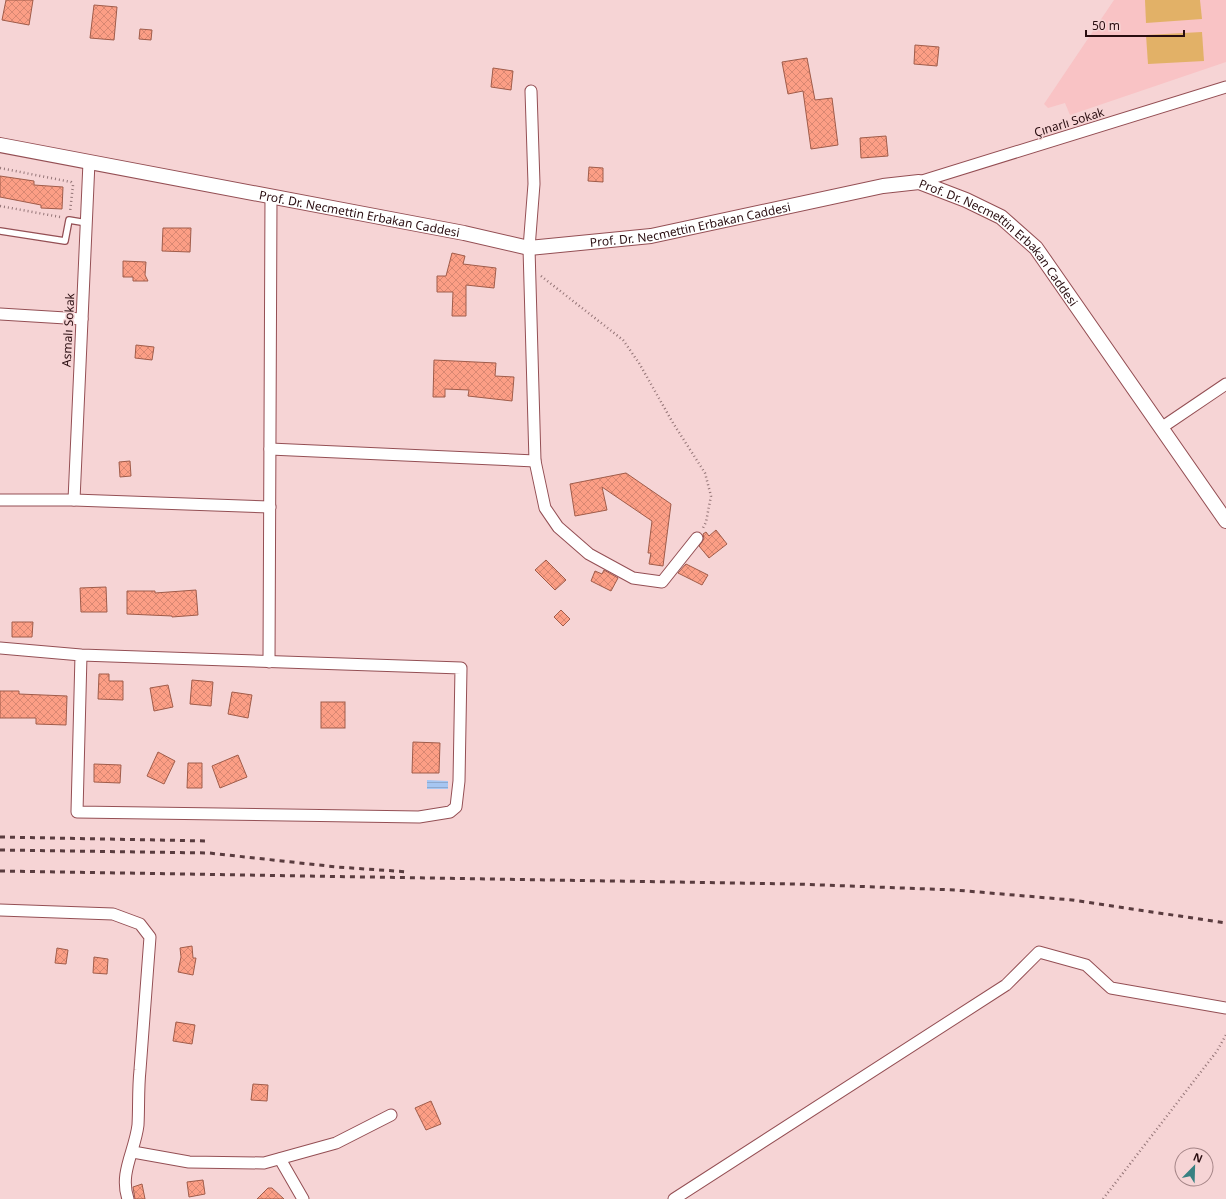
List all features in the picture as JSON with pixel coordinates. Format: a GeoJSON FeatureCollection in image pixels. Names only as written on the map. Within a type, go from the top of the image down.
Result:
{"type":"FeatureCollection","features":[{"type":"Feature","properties":{"kind":"street","name":"Çınarlı Sokak"},"geometry":{"type":"LineString","coordinates":[[919,182],[1226,87]]}},
{"type":"Feature","properties":{"kind":"street"},"geometry":{"type":"LineString","coordinates":[[531,92],[534,184],[529,248],[535,461],[545,508],[558,527],[589,554],[633,578],[662,582],[697,538]]}},
{"type":"Feature","properties":{"kind":"street","name":"Prof. Dr. Necmettin Erbakan Caddesi"},"geometry":{"type":"LineString","coordinates":[[0,145],[464,233],[529,248],[651,236],[883,186],[919,182],[966,200],[1001,217],[1036,248],[1226,521]]}},
{"type":"Feature","properties":{"kind":"street","name":"Asmalı Sokak"},"geometry":{"type":"LineString","coordinates":[[74,500],[89,162]]}},
{"type":"Feature","properties":{"kind":"street"},"geometry":{"type":"LineString","coordinates":[[269,662],[271,197]]}},
{"type":"Feature","properties":{"kind":"street"},"geometry":{"type":"LineString","coordinates":[[0,314],[82,319]]}},
{"type":"Feature","properties":{"kind":"street"},"geometry":{"type":"LineString","coordinates":[[1161,428],[1226,384]]}},
{"type":"Feature","properties":{"kind":"street"},"geometry":{"type":"LineString","coordinates":[[270,450],[535,461]]}},
{"type":"Feature","properties":{"kind":"street"},"geometry":{"type":"LineString","coordinates":[[0,500],[74,500],[270,507]]}},
{"type":"Feature","properties":{"kind":"street"},"geometry":{"type":"LineString","coordinates":[[0,648],[81,655],[461,668],[459,781],[456,807],[450,812],[420,817],[77,812],[81,655]]}},
{"type":"Feature","properties":{"kind":"street"},"geometry":{"type":"LineString","coordinates":[[0,910],[113,914],[140,924],[150,937],[140,1072],[138,1126],[133,1152],[126,1167],[124,1189],[128,1199]]}},
{"type":"Feature","properties":{"kind":"street"},"geometry":{"type":"LineString","coordinates":[[674,1199],[1006,985],[1039,952],[1086,965],[1111,988],[1226,1008]]}},
{"type":"Feature","properties":{"kind":"street"},"geometry":{"type":"LineString","coordinates":[[133,1152],[189,1162],[264,1163],[336,1143],[391,1115]]}},
{"type":"Feature","properties":{"kind":"street"},"geometry":{"type":"LineString","coordinates":[[280,1158],[303,1199]]}},
{"type":"Feature","properties":{"kind":"lane"},"geometry":{"type":"LineString","coordinates":[[0,231],[65,241],[69,220],[87,223]]}},
{"type":"Feature","properties":{"kind":"path"},"geometry":{"type":"LineString","coordinates":[[0,168],[71,182],[73,185],[69,213],[59,217],[0,206]]}},
{"type":"Feature","properties":{"kind":"path"},"geometry":{"type":"LineString","coordinates":[[530,268],[623,340],[639,363],[673,423],[705,473],[711,496],[706,522],[697,538]]}},
{"type":"Feature","properties":{"kind":"path"},"geometry":{"type":"LineString","coordinates":[[1103,1199],[1217,1051],[1226,1035]]}},
{"type":"Feature","properties":{"kind":"shaded area"},"geometry":{"type":"Polygon","coordinates":[[[1114,0],[1226,0],[1226,62],[1070,115],[1065,103],[1048,108],[1044,104],[1114,0]]]}},
{"type":"Feature","properties":{"kind":"shaded area"},"geometry":{"type":"Polygon","coordinates":[[[1145,0],[1200,0],[1202,19],[1146,23],[1145,0]]]}},
{"type":"Feature","properties":{"kind":"shaded area"},"geometry":{"type":"Polygon","coordinates":[[[1202,32],[1204,61],[1148,64],[1146,35],[1202,32]]]}},
{"type":"Feature","properties":{"kind":"water"},"geometry":{"type":"Polygon","coordinates":[[[427,780],[448,781],[448,789],[427,789],[427,780]]]}},
{"type":"Feature","properties":{"kind":"building"},"geometry":{"type":"Polygon","coordinates":[[[6,0],[33,0],[29,25],[2,20],[6,0]]]}},
{"type":"Feature","properties":{"kind":"building"},"geometry":{"type":"Polygon","coordinates":[[[94,5],[117,7],[114,40],[90,38],[94,5]]]}},
{"type":"Feature","properties":{"kind":"building"},"geometry":{"type":"Polygon","coordinates":[[[140,29],[152,30],[151,40],[139,39],[140,29]]]}},
{"type":"Feature","properties":{"kind":"building"},"geometry":{"type":"Polygon","coordinates":[[[915,45],[939,47],[937,66],[914,64],[915,45]]]}},
{"type":"Feature","properties":{"kind":"building"},"geometry":{"type":"Polygon","coordinates":[[[807,58],[815,100],[832,98],[838,145],[811,149],[803,91],[788,94],[782,62],[807,58]]]}},
{"type":"Feature","properties":{"kind":"building"},"geometry":{"type":"Polygon","coordinates":[[[493,68],[513,71],[511,90],[491,87],[493,68]]]}},
{"type":"Feature","properties":{"kind":"building"},"geometry":{"type":"Polygon","coordinates":[[[886,136],[888,156],[861,158],[860,138],[886,136]]]}},
{"type":"Feature","properties":{"kind":"building"},"geometry":{"type":"Polygon","coordinates":[[[589,167],[603,168],[603,182],[588,181],[589,167]]]}},
{"type":"Feature","properties":{"kind":"building"},"geometry":{"type":"Polygon","coordinates":[[[0,176],[34,181],[34,185],[63,187],[62,209],[41,208],[41,205],[0,197],[0,176]]]}},
{"type":"Feature","properties":{"kind":"building"},"geometry":{"type":"Polygon","coordinates":[[[163,228],[191,228],[190,252],[162,251],[163,228]]]}},
{"type":"Feature","properties":{"kind":"building"},"geometry":{"type":"Polygon","coordinates":[[[452,253],[465,256],[463,264],[496,268],[494,288],[466,285],[466,316],[452,316],[453,292],[437,292],[437,276],[446,276],[452,253]]]}},
{"type":"Feature","properties":{"kind":"building"},"geometry":{"type":"Polygon","coordinates":[[[123,261],[146,262],[145,275],[148,281],[133,281],[133,277],[123,277],[123,261]]]}},
{"type":"Feature","properties":{"kind":"building"},"geometry":{"type":"Polygon","coordinates":[[[136,345],[154,347],[152,360],[135,358],[136,345]]]}},
{"type":"Feature","properties":{"kind":"building"},"geometry":{"type":"Polygon","coordinates":[[[434,360],[496,363],[495,376],[514,377],[512,401],[468,396],[469,390],[445,389],[445,397],[433,397],[434,360]]]}},
{"type":"Feature","properties":{"kind":"building"},"geometry":{"type":"Polygon","coordinates":[[[130,461],[131,476],[120,477],[119,462],[130,461]]]}},
{"type":"Feature","properties":{"kind":"building"},"geometry":{"type":"Polygon","coordinates":[[[626,473],[671,504],[663,566],[649,564],[651,553],[648,553],[652,521],[602,487],[607,510],[575,516],[570,484],[626,473]]]}},
{"type":"Feature","properties":{"kind":"building"},"geometry":{"type":"Polygon","coordinates":[[[716,530],[727,544],[709,558],[699,546],[704,539],[703,534],[706,532],[709,536],[716,530]]]}},
{"type":"Feature","properties":{"kind":"building"},"geometry":{"type":"Polygon","coordinates":[[[546,560],[566,580],[555,590],[535,570],[546,560]]]}},
{"type":"Feature","properties":{"kind":"building"},"geometry":{"type":"Polygon","coordinates":[[[686,564],[708,575],[702,585],[678,573],[686,564]]]}},
{"type":"Feature","properties":{"kind":"building"},"geometry":{"type":"Polygon","coordinates":[[[604,570],[618,578],[611,591],[591,581],[595,571],[602,574],[604,570]]]}},
{"type":"Feature","properties":{"kind":"building"},"geometry":{"type":"Polygon","coordinates":[[[106,587],[107,612],[81,612],[80,588],[106,587]]]}},
{"type":"Feature","properties":{"kind":"building"},"geometry":{"type":"Polygon","coordinates":[[[196,590],[198,615],[172,617],[127,614],[127,591],[155,591],[155,593],[196,590]]]}},
{"type":"Feature","properties":{"kind":"building"},"geometry":{"type":"Polygon","coordinates":[[[561,610],[570,619],[563,626],[554,617],[561,610]]]}},
{"type":"Feature","properties":{"kind":"building"},"geometry":{"type":"Polygon","coordinates":[[[12,622],[33,622],[32,637],[12,637],[12,622]]]}},
{"type":"Feature","properties":{"kind":"building"},"geometry":{"type":"Polygon","coordinates":[[[99,674],[109,674],[109,681],[123,681],[123,700],[98,699],[99,674]]]}},
{"type":"Feature","properties":{"kind":"building"},"geometry":{"type":"Polygon","coordinates":[[[192,680],[213,682],[211,706],[190,704],[192,680]]]}},
{"type":"Feature","properties":{"kind":"building"},"geometry":{"type":"Polygon","coordinates":[[[168,685],[173,707],[154,711],[150,688],[168,685]]]}},
{"type":"Feature","properties":{"kind":"building"},"geometry":{"type":"Polygon","coordinates":[[[0,691],[19,691],[19,694],[67,696],[66,725],[36,724],[36,718],[0,718],[0,691]]]}},
{"type":"Feature","properties":{"kind":"building"},"geometry":{"type":"Polygon","coordinates":[[[232,692],[252,695],[248,718],[228,714],[232,692]]]}},
{"type":"Feature","properties":{"kind":"building"},"geometry":{"type":"Polygon","coordinates":[[[321,702],[345,702],[345,728],[321,728],[321,702]]]}},
{"type":"Feature","properties":{"kind":"building"},"geometry":{"type":"Polygon","coordinates":[[[413,742],[440,743],[439,773],[412,773],[413,742]]]}},
{"type":"Feature","properties":{"kind":"building"},"geometry":{"type":"Polygon","coordinates":[[[158,752],[175,761],[164,784],[147,776],[158,752]]]}},
{"type":"Feature","properties":{"kind":"building"},"geometry":{"type":"Polygon","coordinates":[[[238,755],[247,777],[220,788],[212,766],[238,755]]]}},
{"type":"Feature","properties":{"kind":"building"},"geometry":{"type":"Polygon","coordinates":[[[188,763],[202,763],[202,788],[187,788],[188,763]]]}},
{"type":"Feature","properties":{"kind":"building"},"geometry":{"type":"Polygon","coordinates":[[[94,764],[121,765],[120,783],[94,782],[94,764]]]}},
{"type":"Feature","properties":{"kind":"building"},"geometry":{"type":"Polygon","coordinates":[[[192,946],[193,958],[196,958],[193,975],[178,972],[181,957],[180,948],[192,946]]]}},
{"type":"Feature","properties":{"kind":"building"},"geometry":{"type":"Polygon","coordinates":[[[57,948],[68,950],[66,964],[55,963],[57,948]]]}},
{"type":"Feature","properties":{"kind":"building"},"geometry":{"type":"Polygon","coordinates":[[[94,957],[108,959],[107,974],[93,973],[94,957]]]}},
{"type":"Feature","properties":{"kind":"building"},"geometry":{"type":"Polygon","coordinates":[[[176,1022],[195,1025],[192,1044],[173,1041],[176,1022]]]}},
{"type":"Feature","properties":{"kind":"building"},"geometry":{"type":"Polygon","coordinates":[[[253,1084],[268,1085],[267,1101],[251,1100],[253,1084]]]}},
{"type":"Feature","properties":{"kind":"building"},"geometry":{"type":"Polygon","coordinates":[[[431,1101],[441,1124],[426,1130],[415,1108],[431,1101]]]}},
{"type":"Feature","properties":{"kind":"building"},"geometry":{"type":"Polygon","coordinates":[[[203,1180],[205,1194],[189,1197],[187,1182],[203,1180]]]}},
{"type":"Feature","properties":{"kind":"building"},"geometry":{"type":"Polygon","coordinates":[[[142,1184],[145,1199],[135,1199],[133,1187],[142,1184]]]}},
{"type":"Feature","properties":{"kind":"building"},"geometry":{"type":"Polygon","coordinates":[[[268,1188],[272,1188],[284,1199],[257,1199],[268,1188]]]}},
{"type":"Feature","properties":{"kind":"railway"},"geometry":{"type":"LineString","coordinates":[[0,837],[209,841]]}},
{"type":"Feature","properties":{"kind":"railway"},"geometry":{"type":"LineString","coordinates":[[0,850],[209,853],[337,867],[409,872]]}},
{"type":"Feature","properties":{"kind":"railway"},"geometry":{"type":"LineString","coordinates":[[0,871],[796,884],[955,890],[1072,900],[1226,923]]}}]}
